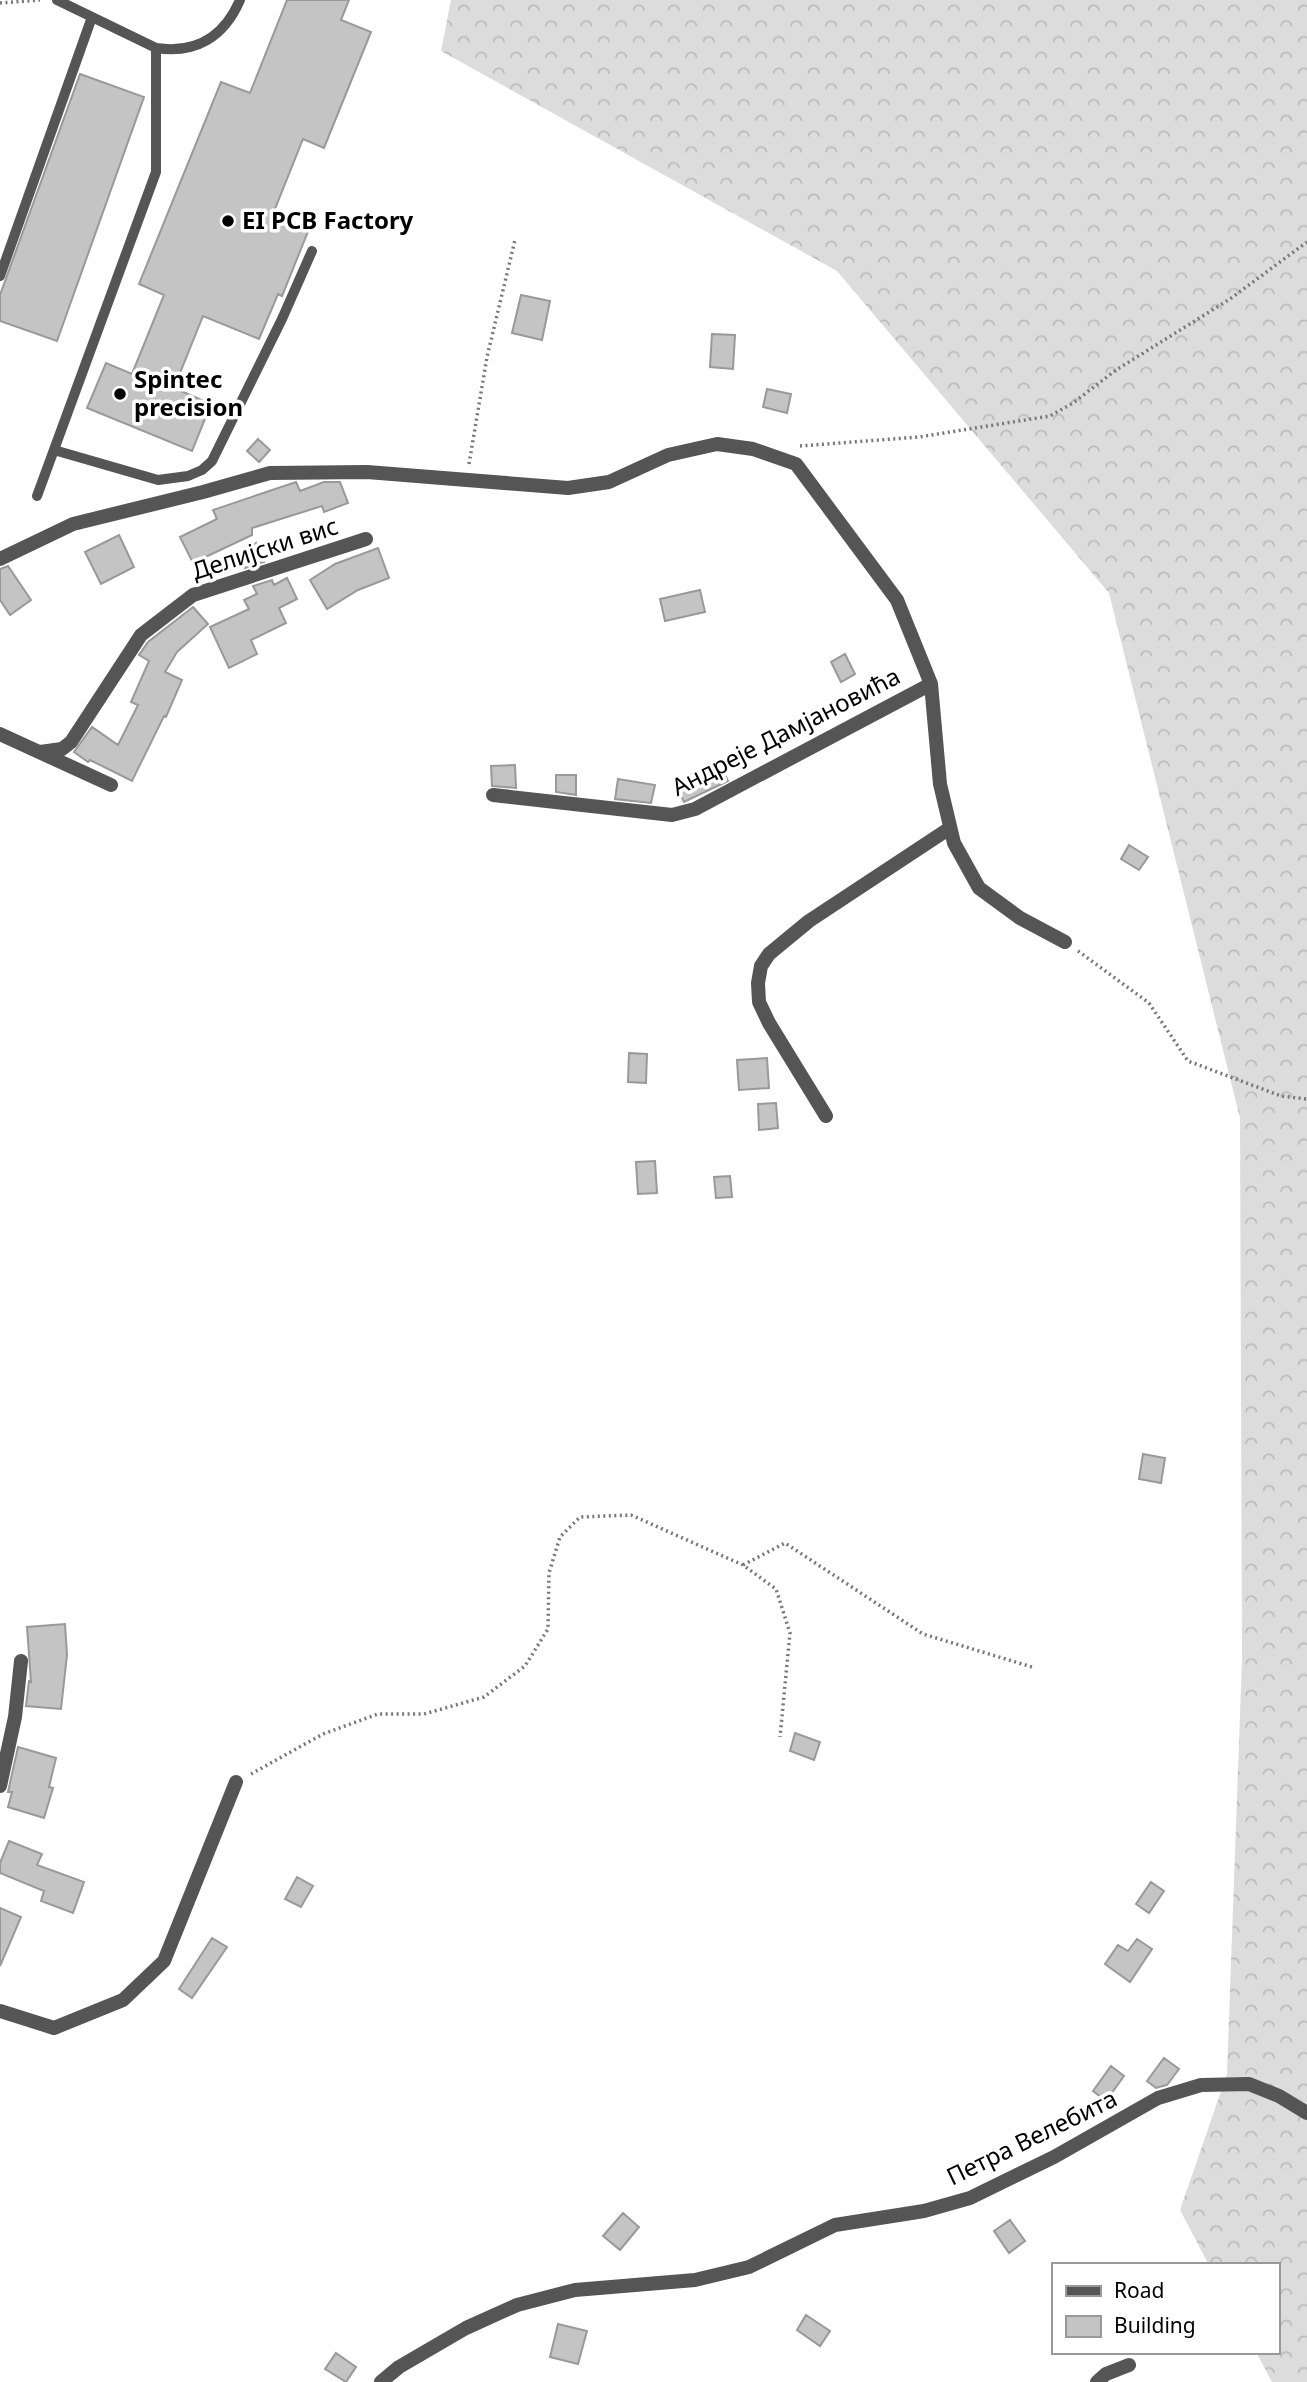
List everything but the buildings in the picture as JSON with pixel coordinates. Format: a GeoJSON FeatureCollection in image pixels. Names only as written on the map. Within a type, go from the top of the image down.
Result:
{"type":"FeatureCollection","features":[{"type":"Feature","properties":{"kind":"street"},"geometry":{"type":"LineString","coordinates":[[0,559],[73,524],[203,492],[270,472],[368,472],[568,488],[609,482],[668,455],[717,444],[753,449],[796,464],[897,600],[931,684],[940,784],[954,843],[979,888],[1020,918],[1065,942]]}},
{"type":"Feature","properties":{"kind":"street","name":"Делијски вис"},"geometry":{"type":"LineString","coordinates":[[40,752],[62,749],[71,742],[141,635],[192,595],[366,539]]}},
{"type":"Feature","properties":{"kind":"street","name":"Андреје Дамјановића"},"geometry":{"type":"LineString","coordinates":[[493,794],[672,815],[695,809],[931,684]]}},
{"type":"Feature","properties":{"kind":"street"},"geometry":{"type":"LineString","coordinates":[[0,734],[111,785]]}},
{"type":"Feature","properties":{"kind":"street"},"geometry":{"type":"LineString","coordinates":[[825,1116],[759,1002],[761,966],[769,954],[809,921],[950,828]]}},
{"type":"Feature","properties":{"kind":"street"},"geometry":{"type":"LineString","coordinates":[[0,1786],[15,1717],[21,1661]]}},
{"type":"Feature","properties":{"kind":"street"},"geometry":{"type":"LineString","coordinates":[[0,2011],[54,2028],[122,2000],[164,1961],[236,1782]]}},
{"type":"Feature","properties":{"kind":"street","name":"Петра Велебита"},"geometry":{"type":"LineString","coordinates":[[380,2382],[399,2367],[466,2328],[517,2305],[575,2290],[695,2280],[717,2275],[749,2267],[835,2225],[924,2211],[970,2198],[1055,2157],[1158,2098],[1202,2085],[1249,2084],[1279,2096],[1307,2113]]}},
{"type":"Feature","properties":{"kind":"street"},"geometry":{"type":"LineString","coordinates":[[1097,2382],[1106,2374],[1129,2365]]}},
{"type":"Feature","properties":{"kind":"lane"},"geometry":{"type":"LineString","coordinates":[[57,0],[156,48],[185,50],[199,45],[219,30],[235,11],[240,0]]}},
{"type":"Feature","properties":{"kind":"lane"},"geometry":{"type":"LineString","coordinates":[[0,276],[92,17]]}},
{"type":"Feature","properties":{"kind":"lane"},"geometry":{"type":"LineString","coordinates":[[37,496],[156,172],[156,48]]}},
{"type":"Feature","properties":{"kind":"lane"},"geometry":{"type":"LineString","coordinates":[[54,450],[158,480],[188,476],[202,470],[212,461],[282,319],[312,251]]}},
{"type":"Feature","properties":{"kind":"path"},"geometry":{"type":"LineString","coordinates":[[0,3],[40,0]]}},
{"type":"Feature","properties":{"kind":"path"},"geometry":{"type":"LineString","coordinates":[[466,480],[487,357],[515,240]]}},
{"type":"Feature","properties":{"kind":"path"},"geometry":{"type":"LineString","coordinates":[[794,446],[919,437],[1050,416],[1073,403],[1116,370],[1230,299],[1307,242]]}},
{"type":"Feature","properties":{"kind":"path"},"geometry":{"type":"LineString","coordinates":[[1065,942],[1149,1003],[1188,1061],[1281,1096],[1307,1099]]}},
{"type":"Feature","properties":{"kind":"path"},"geometry":{"type":"LineString","coordinates":[[236,1782],[323,1734],[378,1714],[424,1714],[484,1697],[525,1666],[548,1629],[550,1573],[560,1537],[580,1517],[631,1515],[743,1565],[776,1588],[790,1633],[780,1737]]}},
{"type":"Feature","properties":{"kind":"path"},"geometry":{"type":"LineString","coordinates":[[743,1565],[785,1544],[923,1634],[1032,1667]]}},
{"type":"Feature","properties":{"kind":"green space"},"geometry":{"type":"Polygon","coordinates":[[[451,0],[1307,0],[1307,2382],[1272,2382],[1257,2354],[1279,2354],[1279,2263],[1208,2263],[1180,2210],[1227,2074],[1242,1660],[1240,1118],[1109,593],[837,271],[441,51],[451,0]]]}},
{"type":"Feature","properties":{"kind":"place","name":"EI PCB Factory"},"geometry":{"type":"Point","coordinates":[228,221]}},
{"type":"Feature","properties":{"kind":"place","name":"Spintec precision"},"geometry":{"type":"Point","coordinates":[120,394]}}]}
